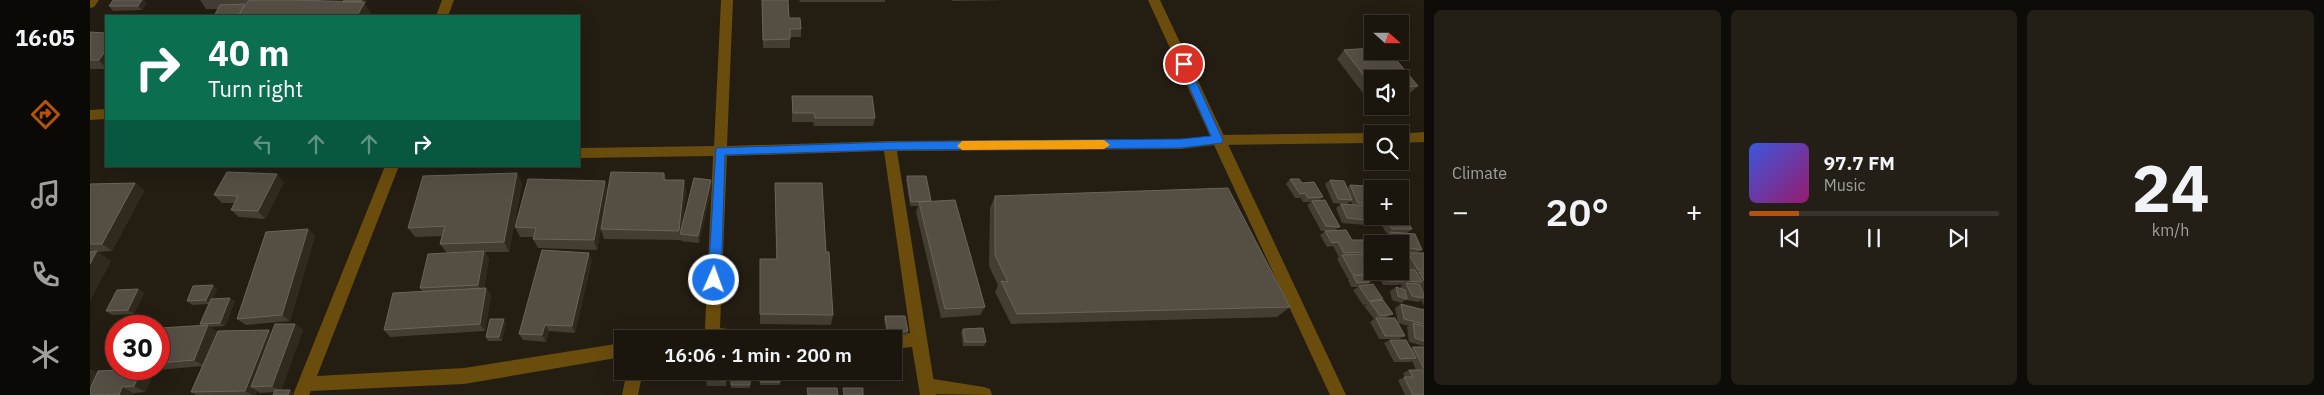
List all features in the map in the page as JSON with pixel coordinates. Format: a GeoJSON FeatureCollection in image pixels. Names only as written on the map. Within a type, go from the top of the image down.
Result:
{"type":"FeatureCollection","features":[{"type":"Feature","properties":{"kind":"street"},"geometry":{"type":"LineString","coordinates":[[90,4],[93,0]]}},
{"type":"Feature","properties":{"kind":"street"},"geometry":{"type":"LineString","coordinates":[[442,15],[448,0]]}},
{"type":"Feature","properties":{"kind":"street"},"geometry":{"type":"LineString","coordinates":[[712,330],[727,0]]}},
{"type":"Feature","properties":{"kind":"street"},"geometry":{"type":"LineString","coordinates":[[1154,0],[1338,395]]}},
{"type":"Feature","properties":{"kind":"street"},"geometry":{"type":"LineString","coordinates":[[90,115],[105,114]]}},
{"type":"Feature","properties":{"kind":"street"},"geometry":{"type":"LineString","coordinates":[[1409,138],[1424,137]]}},
{"type":"Feature","properties":{"kind":"street"},"geometry":{"type":"LineString","coordinates":[[580,153],[890,146],[1181,144],[1218,140],[1364,138]]}},
{"type":"Feature","properties":{"kind":"street"},"geometry":{"type":"LineString","coordinates":[[890,146],[928,390],[984,395]]}},
{"type":"Feature","properties":{"kind":"street"},"geometry":{"type":"LineString","coordinates":[[392,167],[302,389],[464,376],[614,351]]}},
{"type":"Feature","properties":{"kind":"street"},"geometry":{"type":"LineString","coordinates":[[902,341],[919,339]]}},
{"type":"Feature","properties":{"kind":"street"},"geometry":{"type":"LineString","coordinates":[[630,395],[633,380]]}},
{"type":"Feature","properties":{"kind":"building"},"geometry":{"type":"Polygon","coordinates":[[[113,0],[142,0],[138,6],[109,6],[113,0]]]}},
{"type":"Feature","properties":{"kind":"building"},"geometry":{"type":"Polygon","coordinates":[[[249,0],[365,2],[358,15],[239,15],[249,0]]]}},
{"type":"Feature","properties":{"kind":"building"},"geometry":{"type":"Polygon","coordinates":[[[344,0],[362,0],[361,2],[343,2],[344,0]]]}},
{"type":"Feature","properties":{"kind":"building"},"geometry":{"type":"Polygon","coordinates":[[[762,0],[788,0],[789,18],[800,18],[801,29],[790,29],[790,39],[763,40],[762,0]]]}},
{"type":"Feature","properties":{"kind":"building"},"geometry":{"type":"Polygon","coordinates":[[[245,4],[239,15],[215,15],[220,5],[245,4]]]}},
{"type":"Feature","properties":{"kind":"building"},"geometry":{"type":"Polygon","coordinates":[[[90,32],[105,33],[105,51],[99,60],[90,60],[90,32]]]}},
{"type":"Feature","properties":{"kind":"building"},"geometry":{"type":"Polygon","coordinates":[[[1364,49],[1364,60],[1396,60],[1405,70],[1364,70],[1364,76],[1344,50],[1364,49]]]}},
{"type":"Feature","properties":{"kind":"building"},"geometry":{"type":"Polygon","coordinates":[[[1409,75],[1418,86],[1409,86],[1409,75]]]}},
{"type":"Feature","properties":{"kind":"building"},"geometry":{"type":"Polygon","coordinates":[[[792,96],[872,96],[875,118],[815,118],[814,113],[793,113],[792,96]]]}},
{"type":"Feature","properties":{"kind":"building"},"geometry":{"type":"Polygon","coordinates":[[[227,172],[277,174],[258,211],[231,210],[238,196],[214,195],[227,172]]]}},
{"type":"Feature","properties":{"kind":"building"},"geometry":{"type":"Polygon","coordinates":[[[611,172],[664,173],[664,180],[684,180],[679,231],[601,229],[611,172]]]}},
{"type":"Feature","properties":{"kind":"building"},"geometry":{"type":"Polygon","coordinates":[[[517,173],[504,242],[440,244],[445,226],[408,228],[423,176],[517,173]]]}},
{"type":"Feature","properties":{"kind":"building"},"geometry":{"type":"Polygon","coordinates":[[[907,176],[926,176],[931,201],[911,202],[907,176]]]}},
{"type":"Feature","properties":{"kind":"building"},"geometry":{"type":"Polygon","coordinates":[[[694,178],[711,180],[698,236],[680,234],[694,178]]]}},
{"type":"Feature","properties":{"kind":"building"},"geometry":{"type":"Polygon","coordinates":[[[528,179],[605,181],[594,240],[533,239],[536,228],[515,227],[528,179]]]}},
{"type":"Feature","properties":{"kind":"building"},"geometry":{"type":"Polygon","coordinates":[[[1290,179],[1299,179],[1302,183],[1314,182],[1323,197],[1308,198],[1305,193],[1300,194],[1290,179]]]}},
{"type":"Feature","properties":{"kind":"building"},"geometry":{"type":"Polygon","coordinates":[[[1330,180],[1344,181],[1352,200],[1338,199],[1330,180]]]}},
{"type":"Feature","properties":{"kind":"building"},"geometry":{"type":"Polygon","coordinates":[[[135,183],[102,244],[90,244],[90,184],[135,183]]]}},
{"type":"Feature","properties":{"kind":"building"},"geometry":{"type":"Polygon","coordinates":[[[775,183],[822,183],[826,252],[829,252],[833,315],[760,314],[760,259],[777,259],[775,183]]]}},
{"type":"Feature","properties":{"kind":"building"},"geometry":{"type":"Polygon","coordinates":[[[1350,185],[1364,186],[1364,203],[1358,203],[1350,185]]]}},
{"type":"Feature","properties":{"kind":"building"},"geometry":{"type":"Polygon","coordinates":[[[1228,188],[1290,307],[1017,314],[1001,281],[1008,282],[995,255],[995,196],[1228,188]]]}},
{"type":"Feature","properties":{"kind":"building"},"geometry":{"type":"Polygon","coordinates":[[[955,200],[985,307],[945,309],[919,202],[955,200]]]}},
{"type":"Feature","properties":{"kind":"building"},"geometry":{"type":"Polygon","coordinates":[[[1325,200],[1340,227],[1326,226],[1312,201],[1325,200]]]}},
{"type":"Feature","properties":{"kind":"building"},"geometry":{"type":"Polygon","coordinates":[[[1341,204],[1364,205],[1364,220],[1347,218],[1341,204]]]}},
{"type":"Feature","properties":{"kind":"building"},"geometry":{"type":"Polygon","coordinates":[[[1409,224],[1412,229],[1392,229],[1390,225],[1409,224]]]}},
{"type":"Feature","properties":{"kind":"building"},"geometry":{"type":"Polygon","coordinates":[[[308,229],[282,315],[237,319],[266,232],[308,229]]]}},
{"type":"Feature","properties":{"kind":"building"},"geometry":{"type":"Polygon","coordinates":[[[1346,230],[1352,240],[1363,240],[1364,252],[1344,253],[1338,242],[1332,243],[1325,231],[1346,230]]]}},
{"type":"Feature","properties":{"kind":"building"},"geometry":{"type":"Polygon","coordinates":[[[1390,232],[1415,234],[1422,250],[1409,248],[1409,235],[1391,235],[1390,232]]]}},
{"type":"Feature","properties":{"kind":"building"},"geometry":{"type":"Polygon","coordinates":[[[542,250],[589,253],[572,326],[545,325],[542,335],[519,334],[542,250]]]}},
{"type":"Feature","properties":{"kind":"building"},"geometry":{"type":"Polygon","coordinates":[[[97,251],[95,254],[90,264],[90,252],[97,251]]]}},
{"type":"Feature","properties":{"kind":"building"},"geometry":{"type":"Polygon","coordinates":[[[484,251],[478,285],[420,288],[428,254],[484,251]]]}},
{"type":"Feature","properties":{"kind":"building"},"geometry":{"type":"Polygon","coordinates":[[[1409,253],[1424,253],[1424,270],[1418,270],[1409,253]]]}},
{"type":"Feature","properties":{"kind":"building"},"geometry":{"type":"Polygon","coordinates":[[[1364,254],[1364,275],[1353,275],[1342,255],[1364,254]]]}},
{"type":"Feature","properties":{"kind":"building"},"geometry":{"type":"Polygon","coordinates":[[[1409,270],[1415,270],[1422,282],[1407,281],[1409,280],[1409,270]]]}},
{"type":"Feature","properties":{"kind":"building"},"geometry":{"type":"Polygon","coordinates":[[[1419,272],[1424,272],[1424,281],[1419,272]]]}},
{"type":"Feature","properties":{"kind":"building"},"geometry":{"type":"Polygon","coordinates":[[[1364,275],[1364,280],[1369,280],[1370,282],[1357,283],[1353,276],[1364,275]]]}},
{"type":"Feature","properties":{"kind":"building"},"geometry":{"type":"Polygon","coordinates":[[[1406,283],[1419,284],[1424,298],[1412,296],[1406,283]]]}},
{"type":"Feature","properties":{"kind":"building"},"geometry":{"type":"Polygon","coordinates":[[[1373,284],[1383,299],[1369,301],[1359,286],[1373,284]]]}},
{"type":"Feature","properties":{"kind":"building"},"geometry":{"type":"Polygon","coordinates":[[[213,285],[206,300],[187,301],[193,286],[213,285]]]}},
{"type":"Feature","properties":{"kind":"building"},"geometry":{"type":"Polygon","coordinates":[[[1396,287],[1405,290],[1407,299],[1398,296],[1396,287]]]}},
{"type":"Feature","properties":{"kind":"building"},"geometry":{"type":"Polygon","coordinates":[[[486,288],[480,324],[384,330],[393,293],[486,288]]]}},
{"type":"Feature","properties":{"kind":"building"},"geometry":{"type":"Polygon","coordinates":[[[138,289],[128,310],[106,311],[117,290],[138,289]]]}},
{"type":"Feature","properties":{"kind":"building"},"geometry":{"type":"Polygon","coordinates":[[[230,298],[220,323],[200,324],[211,299],[230,298]]]}},
{"type":"Feature","properties":{"kind":"building"},"geometry":{"type":"Polygon","coordinates":[[[1383,300],[1393,314],[1380,316],[1370,302],[1383,300]]]}},
{"type":"Feature","properties":{"kind":"building"},"geometry":{"type":"Polygon","coordinates":[[[1401,304],[1424,310],[1424,324],[1404,319],[1401,304]]]}},
{"type":"Feature","properties":{"kind":"building"},"geometry":{"type":"Polygon","coordinates":[[[885,316],[905,316],[908,331],[888,330],[885,316]]]}},
{"type":"Feature","properties":{"kind":"building"},"geometry":{"type":"Polygon","coordinates":[[[1376,318],[1395,318],[1405,336],[1385,336],[1376,318]]]}},
{"type":"Feature","properties":{"kind":"building"},"geometry":{"type":"Polygon","coordinates":[[[490,319],[504,319],[499,337],[486,337],[490,319]]]}},
{"type":"Feature","properties":{"kind":"building"},"geometry":{"type":"Polygon","coordinates":[[[1413,323],[1424,326],[1424,341],[1415,338],[1413,323]]]}},
{"type":"Feature","properties":{"kind":"building"},"geometry":{"type":"Polygon","coordinates":[[[275,324],[295,324],[272,386],[251,387],[275,324]]]}},
{"type":"Feature","properties":{"kind":"building"},"geometry":{"type":"Polygon","coordinates":[[[208,325],[194,360],[170,362],[170,327],[208,325]]]}},
{"type":"Feature","properties":{"kind":"building"},"geometry":{"type":"Polygon","coordinates":[[[983,328],[986,342],[965,342],[963,329],[983,328]]]}},
{"type":"Feature","properties":{"kind":"building"},"geometry":{"type":"Polygon","coordinates":[[[269,330],[245,391],[191,392],[218,331],[269,330]]]}},
{"type":"Feature","properties":{"kind":"building"},"geometry":{"type":"Polygon","coordinates":[[[1390,340],[1406,340],[1416,358],[1400,359],[1390,340]]]}},
{"type":"Feature","properties":{"kind":"building"},"geometry":{"type":"Polygon","coordinates":[[[1413,347],[1424,347],[1424,369],[1413,347]]]}},
{"type":"Feature","properties":{"kind":"building"},"geometry":{"type":"Polygon","coordinates":[[[1409,370],[1423,370],[1424,395],[1413,395],[1404,377],[1413,377],[1409,370]]]}},
{"type":"Feature","properties":{"kind":"building"},"geometry":{"type":"Polygon","coordinates":[[[98,371],[105,371],[105,380],[137,380],[134,386],[122,387],[119,395],[90,395],[90,389],[98,371]]]}},
{"type":"Feature","properties":{"kind":"building"},"geometry":{"type":"Polygon","coordinates":[[[731,380],[750,380],[750,385],[731,385],[731,380]]]}},
{"type":"Feature","properties":{"kind":"building"},"geometry":{"type":"Polygon","coordinates":[[[760,380],[780,380],[780,382],[760,382],[760,380]]]}},
{"type":"Feature","properties":{"kind":"building"},"geometry":{"type":"Polygon","coordinates":[[[807,388],[837,388],[838,395],[808,395],[807,388]]]}},
{"type":"Feature","properties":{"kind":"building"},"geometry":{"type":"Polygon","coordinates":[[[843,388],[863,388],[863,395],[844,395],[843,388]]]}},
{"type":"Feature","properties":{"kind":"building"},"geometry":{"type":"Polygon","coordinates":[[[275,390],[290,390],[288,395],[273,395],[275,390]]]}},
{"type":"Feature","properties":{"kind":"slow traffic"},"geometry":{"type":"LineString","coordinates":[[962,146],[1104,145]]}},
{"type":"Feature","properties":{"kind":"route"},"geometry":{"type":"LineString","coordinates":[[714,280],[720,151],[890,146],[1181,144],[1218,140],[1184,64]]}}]}
